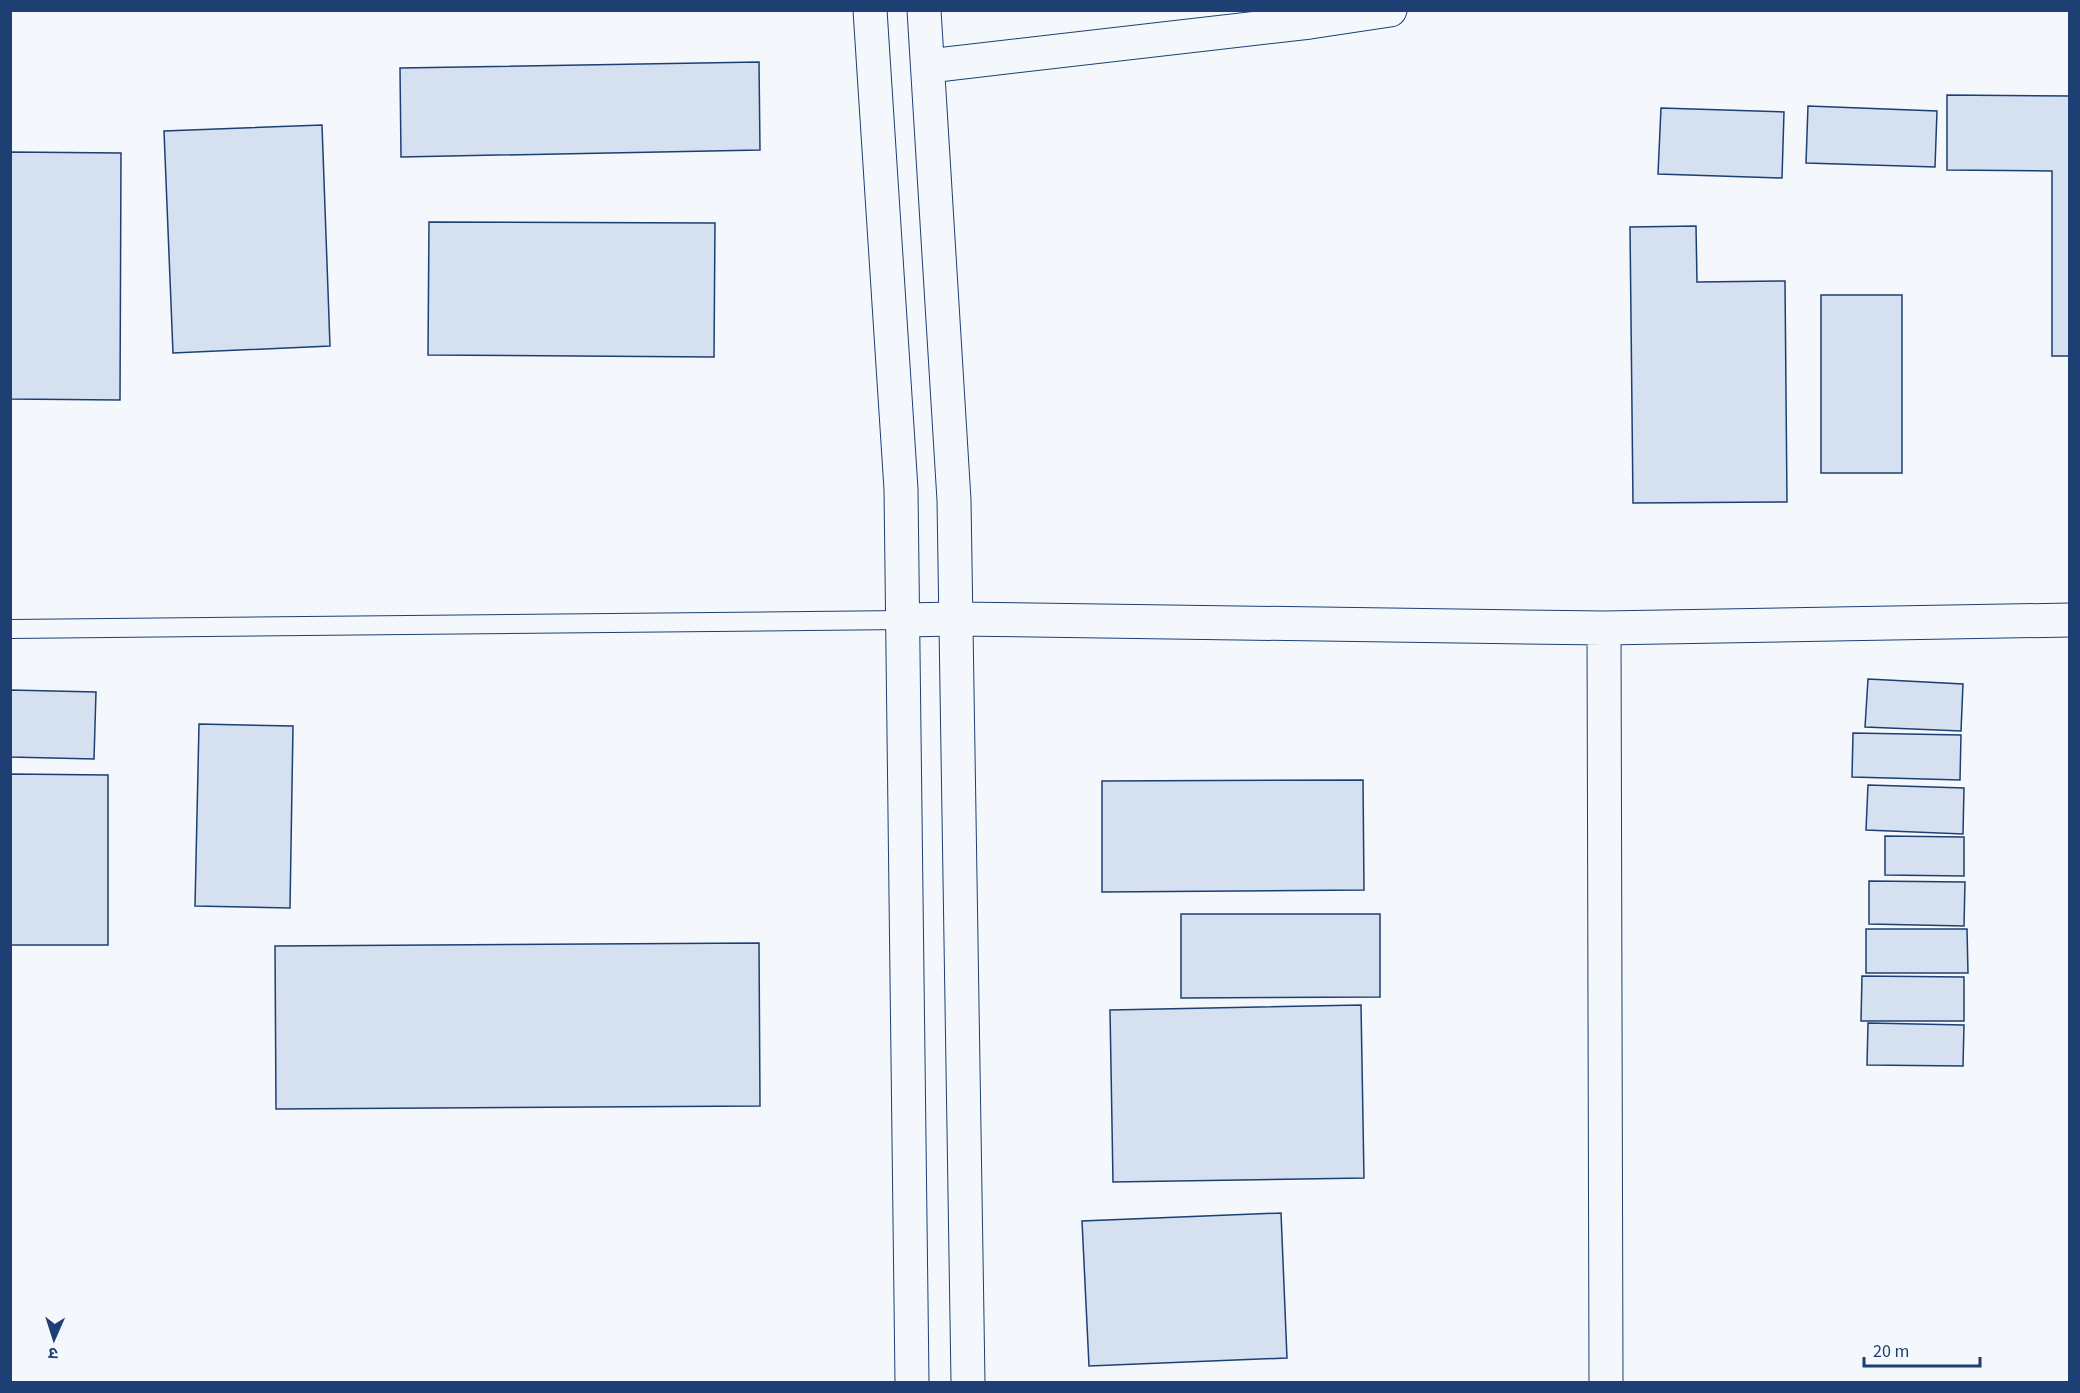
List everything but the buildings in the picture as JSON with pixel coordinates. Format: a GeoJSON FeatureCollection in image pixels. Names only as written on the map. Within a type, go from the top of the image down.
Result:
{"type":"FeatureCollection","features":[{"type":"Feature","properties":{"kind":"street"},"geometry":{"type":"LineString","coordinates":[[870,10],[901,489],[912,1383]]}},
{"type":"Feature","properties":{"kind":"street"},"geometry":{"type":"LineString","coordinates":[[924,10],[954,500],[968,1383]]}},
{"type":"Feature","properties":{"kind":"street"},"geometry":{"type":"LineString","coordinates":[[929,66],[1310,22],[1390,10]]}},
{"type":"Feature","properties":{"kind":"street"},"geometry":{"type":"LineString","coordinates":[[903,620],[1604,628],[2070,621]]}},
{"type":"Feature","properties":{"kind":"street"},"geometry":{"type":"LineString","coordinates":[[1604,628],[1605,1383]]}},
{"type":"Feature","properties":{"kind":"lane"},"geometry":{"type":"LineString","coordinates":[[10,629],[903,620]]}}]}
